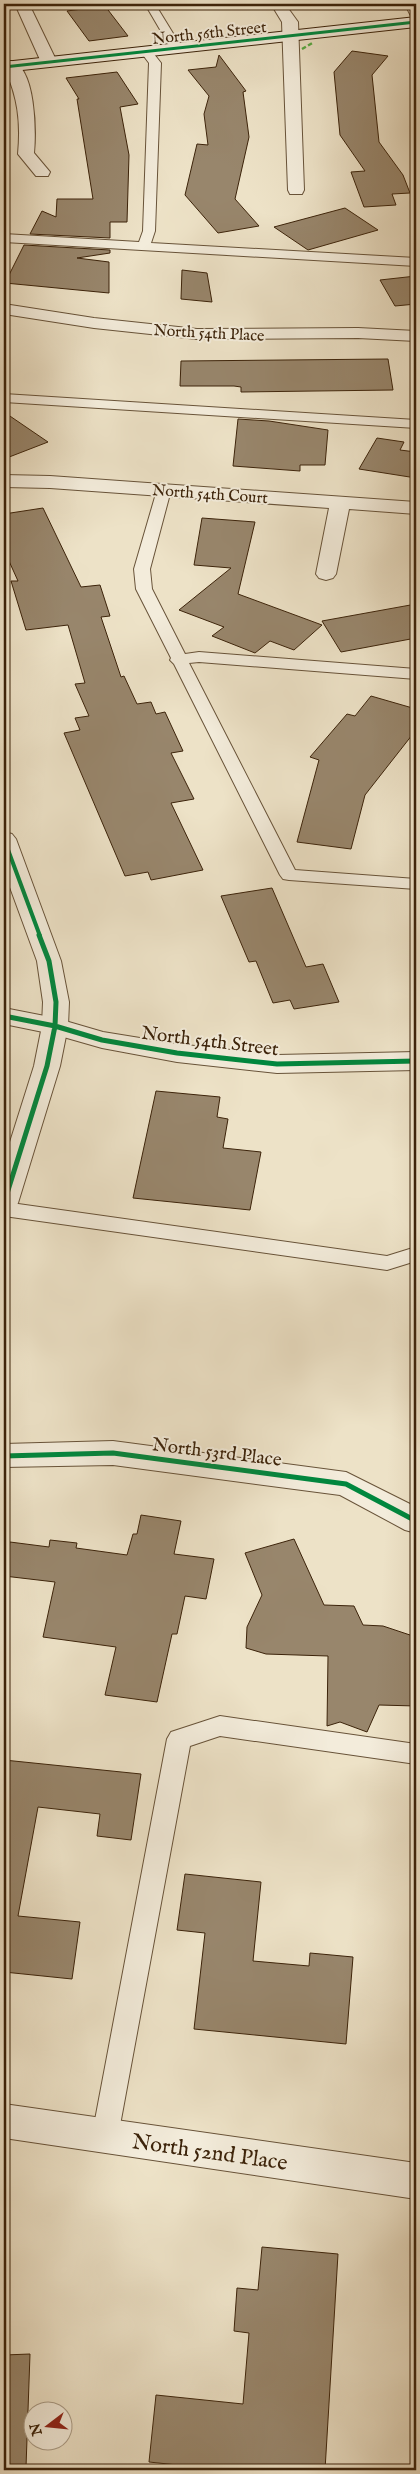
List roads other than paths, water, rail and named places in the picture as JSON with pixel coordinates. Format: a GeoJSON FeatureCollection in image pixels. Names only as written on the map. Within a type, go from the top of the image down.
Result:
{"type":"FeatureCollection","features":[{"type":"Feature","properties":{"kind":"street"},"geometry":{"type":"LineString","coordinates":[[22,4],[49,62]]}},
{"type":"Feature","properties":{"kind":"street"},"geometry":{"type":"LineString","coordinates":[[278,4],[290,22],[296,190]]}},
{"type":"Feature","properties":{"kind":"street","name":"North 56th Street"},"geometry":{"type":"LineString","coordinates":[[7,66],[416,22]]}},
{"type":"Feature","properties":{"kind":"street"},"geometry":{"type":"LineString","coordinates":[[7,66],[27,102],[29,121],[26,154],[42,172]]}},
{"type":"Feature","properties":{"kind":"street","name":"North 54th Place"},"geometry":{"type":"LineString","coordinates":[[4,308],[94,323],[197,334],[255,336],[358,333],[416,336]]}},
{"type":"Feature","properties":{"kind":"street","name":"North 54th Court"},"geometry":{"type":"LineString","coordinates":[[4,481],[416,508]]}},
{"type":"Feature","properties":{"kind":"street"},"geometry":{"type":"LineString","coordinates":[[326,574],[340,502]]}},
{"type":"Feature","properties":{"kind":"street"},"geometry":{"type":"LineString","coordinates":[[4,839],[49,961],[56,1002],[55,1026],[47,1066],[4,1203]]}},
{"type":"Feature","properties":{"kind":"street","name":"North 54th Street"},"geometry":{"type":"LineString","coordinates":[[4,1016],[55,1026],[102,1040],[177,1053],[277,1064],[416,1061]]}},
{"type":"Feature","properties":{"kind":"street","name":"North 53rd Place"},"geometry":{"type":"LineString","coordinates":[[4,1456],[112,1453],[346,1484],[416,1521]]}},
{"type":"Feature","properties":{"kind":"street","name":"North 52nd Place"},"geometry":{"type":"LineString","coordinates":[[4,2121],[416,2181]]}},
{"type":"Feature","properties":{"kind":"lane"},"geometry":{"type":"LineString","coordinates":[[150,4],[176,48]]}},
{"type":"Feature","properties":{"kind":"lane"},"geometry":{"type":"LineString","coordinates":[[410,4],[416,16]]}},
{"type":"Feature","properties":{"kind":"lane"},"geometry":{"type":"LineString","coordinates":[[144,246],[149,231],[155,63],[146,51]]}},
{"type":"Feature","properties":{"kind":"lane"},"geometry":{"type":"LineString","coordinates":[[4,238],[416,262]]}},
{"type":"Feature","properties":{"kind":"lane"},"geometry":{"type":"LineString","coordinates":[[4,398],[416,424]]}},
{"type":"Feature","properties":{"kind":"lane"},"geometry":{"type":"LineString","coordinates":[[164,490],[142,568],[144,589],[178,660],[289,875],[416,884]]}},
{"type":"Feature","properties":{"kind":"lane"},"geometry":{"type":"LineString","coordinates":[[178,660],[200,657],[416,674]]}},
{"type":"Feature","properties":{"kind":"lane"},"geometry":{"type":"LineString","coordinates":[[4,1209],[387,1263],[416,1254]]}},
{"type":"Feature","properties":{"kind":"lane"},"geometry":{"type":"LineString","coordinates":[[106,2136],[179,1739],[220,1726],[416,1754]]}}]}
